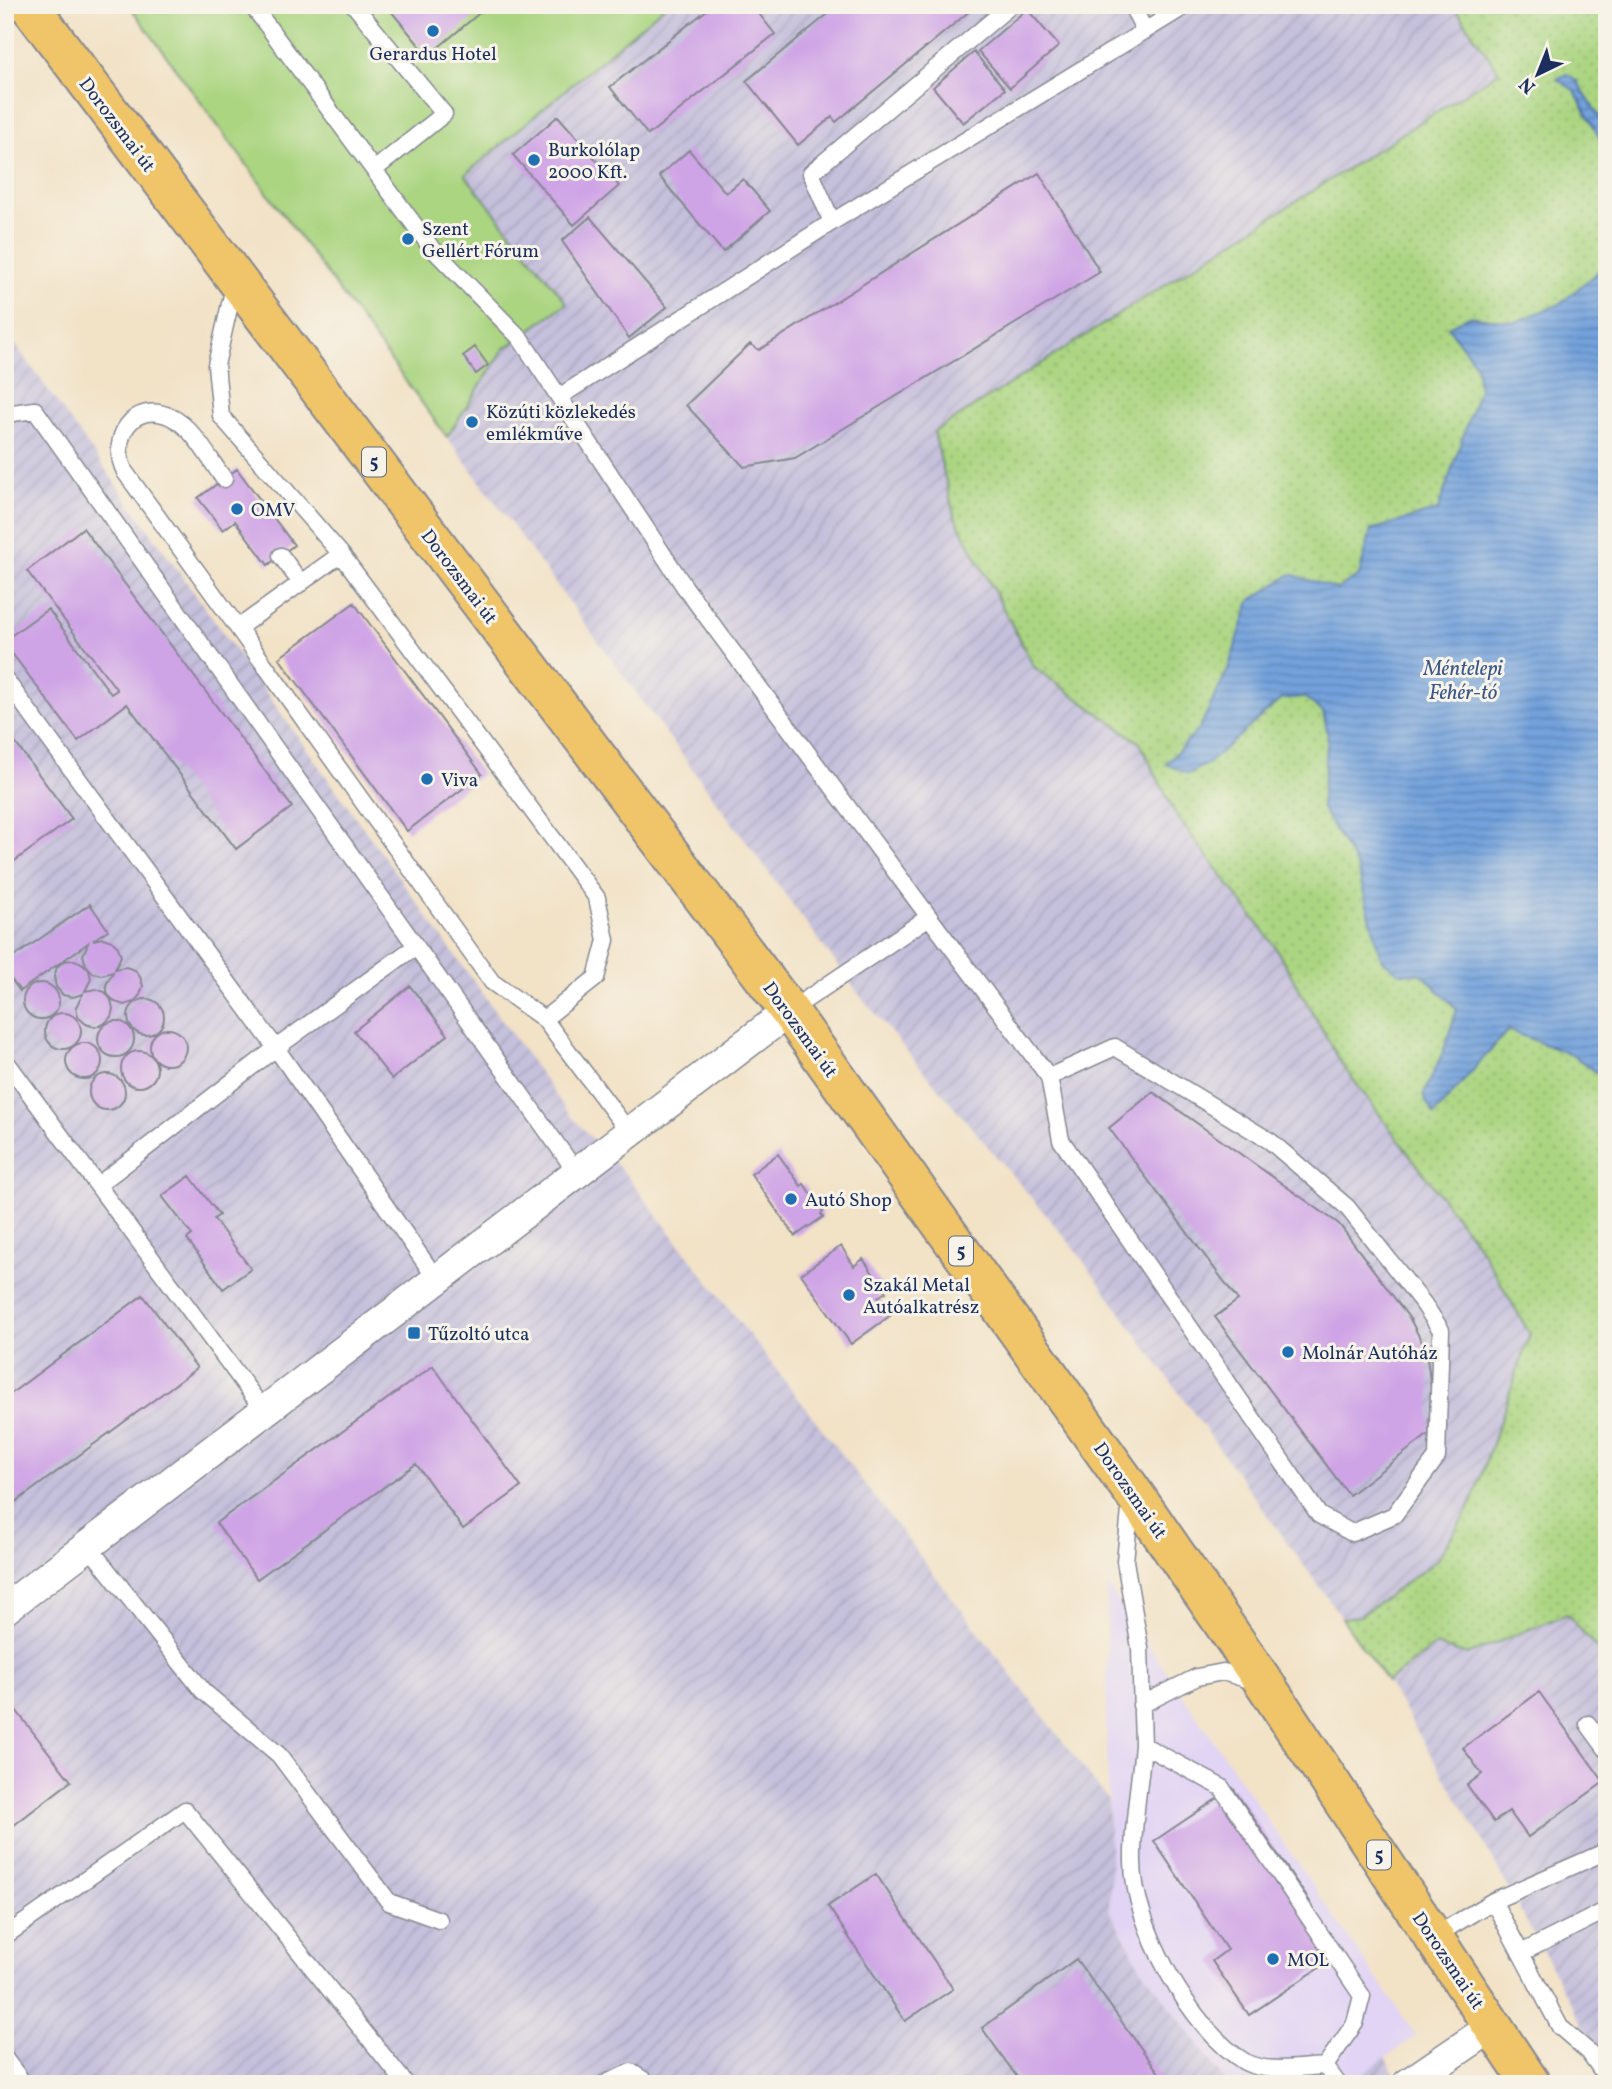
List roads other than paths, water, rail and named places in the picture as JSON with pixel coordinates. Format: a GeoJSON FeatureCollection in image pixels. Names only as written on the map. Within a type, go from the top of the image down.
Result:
{"type":"FeatureCollection","features":[{"type":"Feature","properties":{"kind":"main road","name":"Dorozsmai út"},"geometry":{"type":"LineString","coordinates":[[29,5],[789,1011],[1132,1491],[1265,1684],[1531,2084]]}},
{"type":"Feature","properties":{"kind":"street"},"geometry":{"type":"LineString","coordinates":[[5,1609],[789,1011]]}},
{"type":"Feature","properties":{"kind":"street"},"geometry":{"type":"LineString","coordinates":[[1408,2084],[1493,2026]]}},
{"type":"Feature","properties":{"kind":"lane"},"geometry":{"type":"LineString","coordinates":[[252,5],[430,246],[520,338],[684,586],[1049,1077],[1060,1140],[1319,1515],[1352,1533],[1394,1515],[1437,1457],[1441,1330],[1348,1206],[1270,1141],[1115,1047],[1049,1077]]}},
{"type":"Feature","properties":{"kind":"lane"},"geometry":{"type":"LineString","coordinates":[[354,5],[444,114],[374,170]]}},
{"type":"Feature","properties":{"kind":"lane"},"geometry":{"type":"LineString","coordinates":[[832,222],[811,173],[1011,5]]}},
{"type":"Feature","properties":{"kind":"lane"},"geometry":{"type":"LineString","coordinates":[[1126,5],[1132,6],[1145,31]]}},
{"type":"Feature","properties":{"kind":"lane"},"geometry":{"type":"LineString","coordinates":[[559,397],[832,222],[1187,5]]}},
{"type":"Feature","properties":{"kind":"lane"},"geometry":{"type":"LineString","coordinates":[[235,279],[216,365],[221,416],[341,554],[597,898],[606,940],[596,978],[544,1020]]}},
{"type":"Feature","properties":{"kind":"lane"},"geometry":{"type":"LineString","coordinates":[[5,414],[36,410],[577,1173]]}},
{"type":"Feature","properties":{"kind":"lane"},"geometry":{"type":"LineString","coordinates":[[224,479],[192,435],[170,417],[146,414],[135,419],[120,437],[118,449],[125,472],[492,982],[544,1020],[629,1132]]}},
{"type":"Feature","properties":{"kind":"lane"},"geometry":{"type":"LineString","coordinates":[[238,628],[341,554]]}},
{"type":"Feature","properties":{"kind":"lane"},"geometry":{"type":"LineString","coordinates":[[281,556],[301,583]]}},
{"type":"Feature","properties":{"kind":"lane"},"geometry":{"type":"LineString","coordinates":[[5,680],[276,1048],[437,1280]]}},
{"type":"Feature","properties":{"kind":"lane"},"geometry":{"type":"LineString","coordinates":[[789,1011],[929,917]]}},
{"type":"Feature","properties":{"kind":"lane"},"geometry":{"type":"LineString","coordinates":[[98,1185],[276,1048],[416,946]]}},
{"type":"Feature","properties":{"kind":"lane"},"geometry":{"type":"LineString","coordinates":[[5,1060],[265,1412]]}},
{"type":"Feature","properties":{"kind":"lane"},"geometry":{"type":"LineString","coordinates":[[1132,1491],[1125,1561],[1140,1648],[1143,1745],[1133,1863],[1138,1904],[1173,1982],[1190,2010],[1217,2038],[1246,2063],[1272,2068],[1325,2066]]}},
{"type":"Feature","properties":{"kind":"lane"},"geometry":{"type":"LineString","coordinates":[[89,1547],[203,1691],[279,1755],[389,1902],[439,1920]]}},
{"type":"Feature","properties":{"kind":"lane"},"geometry":{"type":"LineString","coordinates":[[1141,1705],[1196,1676],[1223,1672],[1265,1684]]}},
{"type":"Feature","properties":{"kind":"lane"},"geometry":{"type":"LineString","coordinates":[[1588,1724],[1607,1750]]}},
{"type":"Feature","properties":{"kind":"lane"},"geometry":{"type":"LineString","coordinates":[[1143,1745],[1220,1787],[1362,1996],[1355,2023],[1325,2066]]}},
{"type":"Feature","properties":{"kind":"lane"},"geometry":{"type":"LineString","coordinates":[[5,1936],[185,1810],[406,2084]]}},
{"type":"Feature","properties":{"kind":"lane"},"geometry":{"type":"LineString","coordinates":[[1433,1937],[1493,1901],[1607,1851]]}},
{"type":"Feature","properties":{"kind":"lane"},"geometry":{"type":"LineString","coordinates":[[1493,1901],[1560,2027],[1589,2052],[1607,2078]]}},
{"type":"Feature","properties":{"kind":"lane"},"geometry":{"type":"LineString","coordinates":[[1521,1953],[1607,1910]]}},
{"type":"Feature","properties":{"kind":"lane"},"geometry":{"type":"LineString","coordinates":[[5,2059],[24,2084]]}},
{"type":"Feature","properties":{"kind":"lane"},"geometry":{"type":"LineString","coordinates":[[1325,2066],[1338,2084]]}},
{"type":"Feature","properties":{"kind":"lane"},"geometry":{"type":"LineString","coordinates":[[604,2084],[631,2072],[650,2084]]}},
{"type":"Feature","properties":{"kind":"water"},"geometry":{"type":"Polygon","coordinates":[[[1567,74],[1576,80],[1607,129],[1607,153],[1575,91],[1557,79],[1567,74]]]}},
{"type":"Feature","properties":{"kind":"water","name":"Méntelepi Fehér-tó"},"geometry":{"type":"Polygon","coordinates":[[[1607,264],[1607,1080],[1574,1056],[1508,1030],[1434,1115],[1423,1096],[1443,1052],[1457,1009],[1422,974],[1399,973],[1381,958],[1357,867],[1321,807],[1328,736],[1323,712],[1304,697],[1281,699],[1209,763],[1188,774],[1166,764],[1199,729],[1228,669],[1250,601],[1291,574],[1337,589],[1359,576],[1371,530],[1438,510],[1479,389],[1476,365],[1448,327],[1469,316],[1515,322],[1560,304],[1607,264]]]}},
{"type":"Feature","properties":{"kind":"place","name":"Gerardus Hotel"},"geometry":{"type":"Point","coordinates":[433,31]}},
{"type":"Feature","properties":{"kind":"place","name":"Burkolólap 2000 Kft."},"geometry":{"type":"Point","coordinates":[534,160]}},
{"type":"Feature","properties":{"kind":"place","name":"Szent Gellért Fórum"},"geometry":{"type":"Point","coordinates":[408,239]}},
{"type":"Feature","properties":{"kind":"place","name":"Közúti közlekedés emlékműve"},"geometry":{"type":"Point","coordinates":[472,422]}},
{"type":"Feature","properties":{"kind":"place","name":"OMV"},"geometry":{"type":"Point","coordinates":[237,509]}},
{"type":"Feature","properties":{"kind":"place","name":"Viva"},"geometry":{"type":"Point","coordinates":[427,779]}},
{"type":"Feature","properties":{"kind":"place","name":"Autó Shop"},"geometry":{"type":"Point","coordinates":[791,1199]}},
{"type":"Feature","properties":{"kind":"place","name":"Szakál Metal Autóalkatrész"},"geometry":{"type":"Point","coordinates":[849,1295]}},
{"type":"Feature","properties":{"kind":"place","name":"Tűzoltó utca"},"geometry":{"type":"Point","coordinates":[414,1333]}},
{"type":"Feature","properties":{"kind":"place","name":"Molnár Autóház"},"geometry":{"type":"Point","coordinates":[1288,1352]}},
{"type":"Feature","properties":{"kind":"place","name":"MOL"},"geometry":{"type":"Point","coordinates":[1273,1959]}}]}
